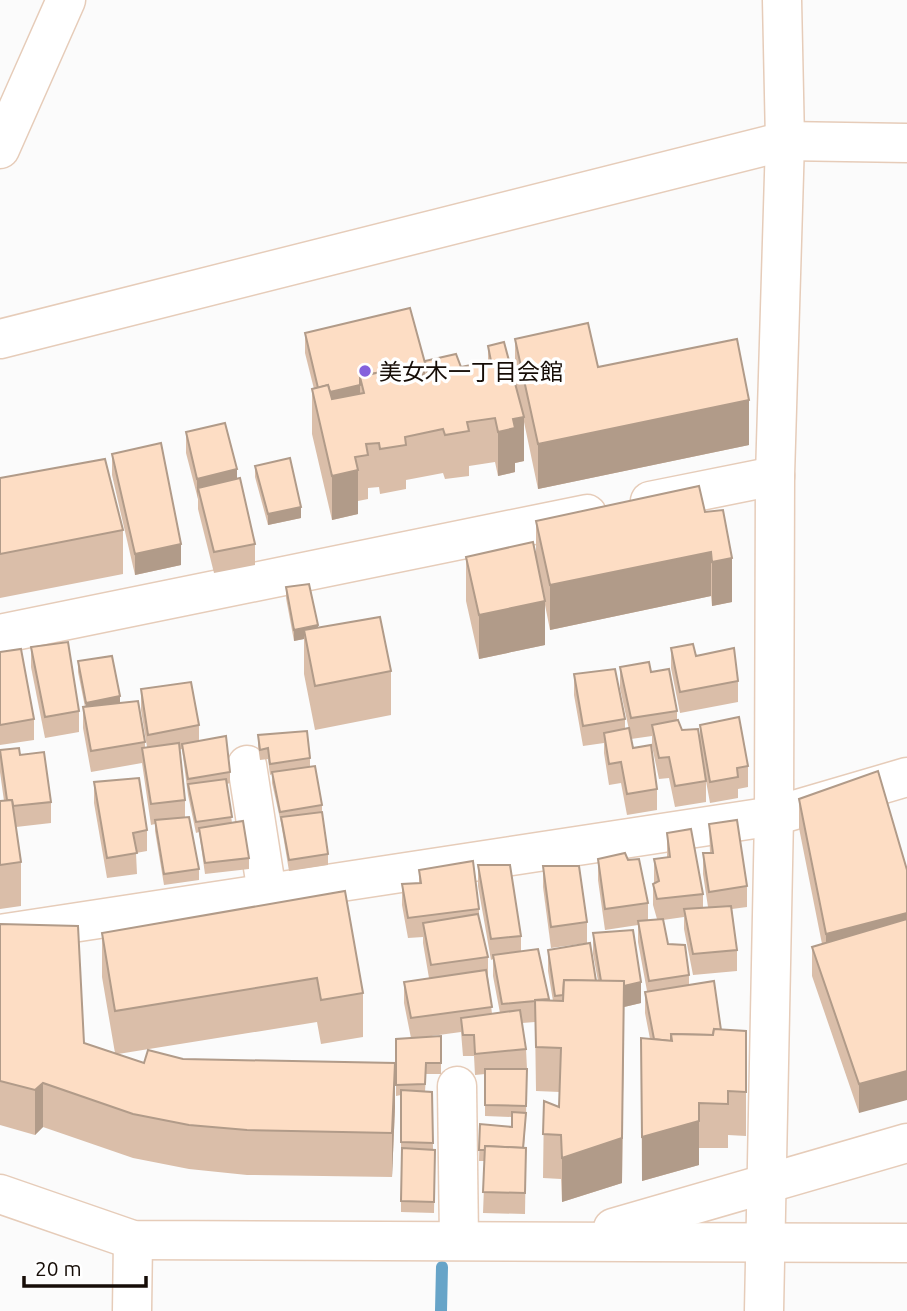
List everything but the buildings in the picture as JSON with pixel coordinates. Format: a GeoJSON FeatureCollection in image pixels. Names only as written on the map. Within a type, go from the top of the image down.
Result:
{"type":"FeatureCollection","features":[{"type":"Feature","properties":{"kind":"street"},"geometry":{"type":"LineString","coordinates":[[0,149],[66,0]]}},
{"type":"Feature","properties":{"kind":"street"},"geometry":{"type":"LineString","coordinates":[[764,1311],[774,816],[775,475],[785,141],[782,0]]}},
{"type":"Feature","properties":{"kind":"street"},"geometry":{"type":"LineString","coordinates":[[0,339],[785,141],[907,143]]}},
{"type":"Feature","properties":{"kind":"street"},"geometry":{"type":"LineString","coordinates":[[0,634],[775,475]]}},
{"type":"Feature","properties":{"kind":"street"},"geometry":{"type":"LineString","coordinates":[[247,765],[267,893]]}},
{"type":"Feature","properties":{"kind":"street"},"geometry":{"type":"LineString","coordinates":[[0,934],[774,816],[907,777]]}},
{"type":"Feature","properties":{"kind":"street"},"geometry":{"type":"LineString","coordinates":[[457,1086],[459,1240]]}},
{"type":"Feature","properties":{"kind":"street"},"geometry":{"type":"LineString","coordinates":[[571,1240],[907,1143]]}},
{"type":"Feature","properties":{"kind":"street"},"geometry":{"type":"LineString","coordinates":[[0,1194],[133,1240],[907,1243]]}},
{"type":"Feature","properties":{"kind":"street"},"geometry":{"type":"LineString","coordinates":[[132,1311],[133,1240]]}},
{"type":"Feature","properties":{"kind":"waterway"},"geometry":{"type":"LineString","coordinates":[[441,1311],[442,1267]]}},
{"type":"Feature","properties":{"kind":"place","name":"美女木一丁目会館"},"geometry":{"type":"Point","coordinates":[365,371]}}]}
